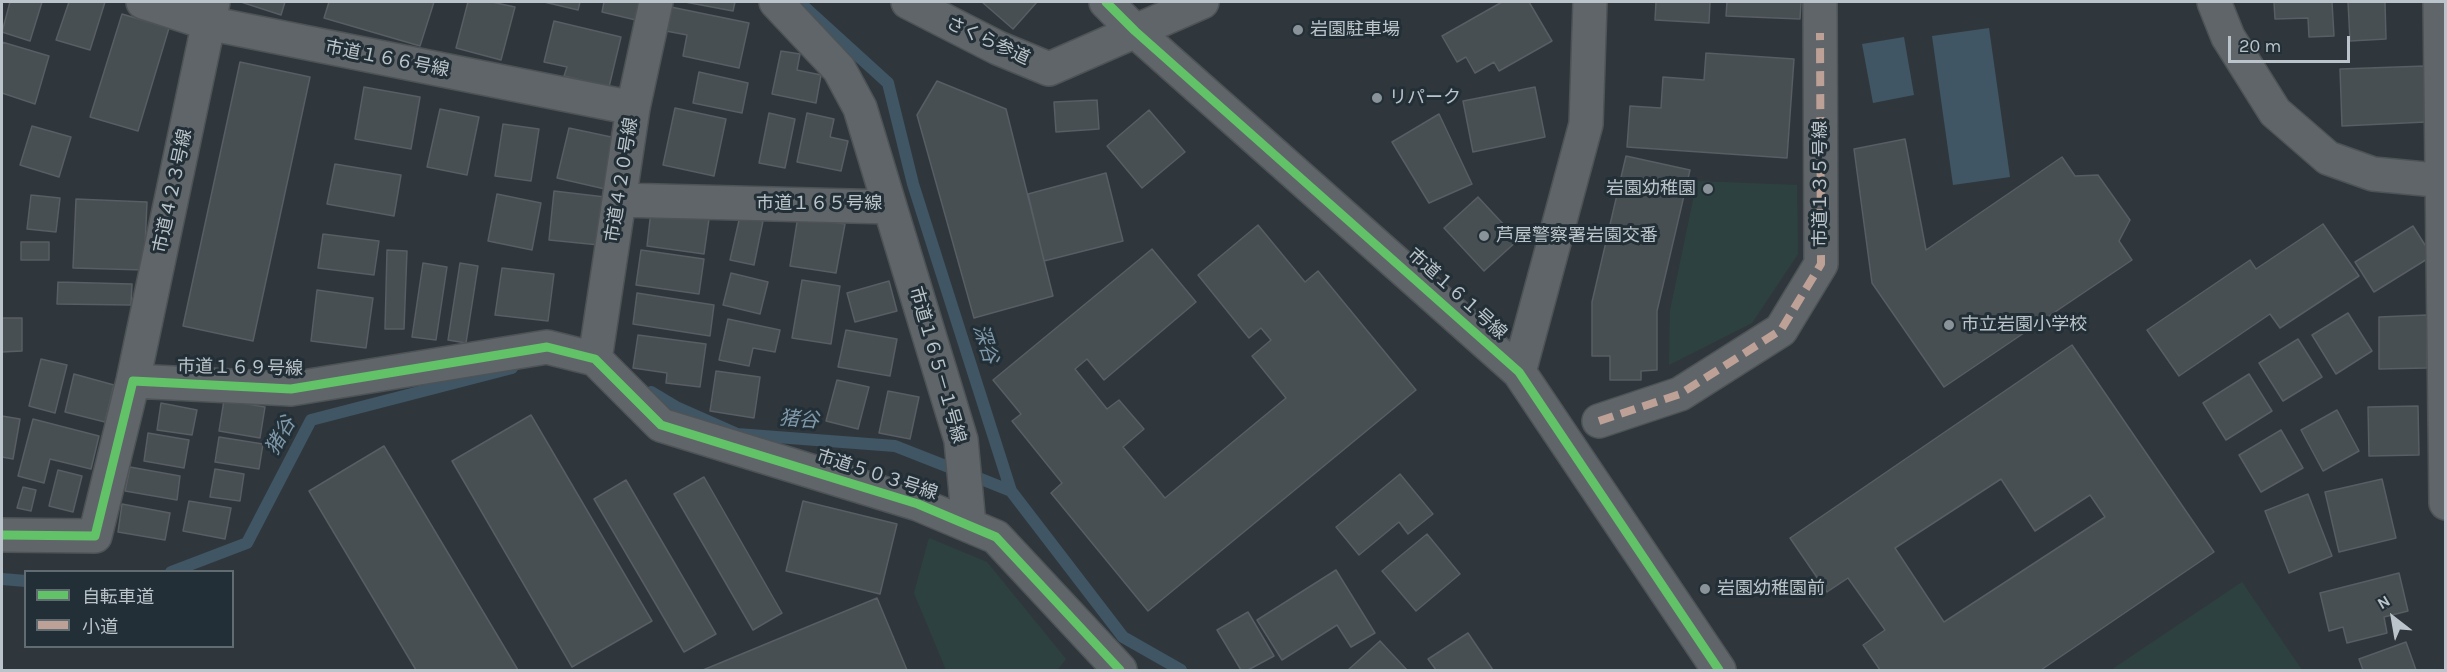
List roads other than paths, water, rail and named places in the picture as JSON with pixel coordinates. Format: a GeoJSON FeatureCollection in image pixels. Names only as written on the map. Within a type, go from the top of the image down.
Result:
{"type":"FeatureCollection","features":[{"type":"Feature","properties":{"kind":"street","name":"市道１６６号線"},"geometry":{"type":"LineString","coordinates":[[143,2],[210,12],[633,108]]}},
{"type":"Feature","properties":{"kind":"street","name":"市道４２０号線"},"geometry":{"type":"LineString","coordinates":[[595,359],[633,108],[656,2]]}},
{"type":"Feature","properties":{"kind":"street","name":"市道１６５号線"},"geometry":{"type":"LineString","coordinates":[[619,200],[890,207],[860,108],[839,69],[776,2]]}},
{"type":"Feature","properties":{"kind":"street","name":"さくら参道"},"geometry":{"type":"LineString","coordinates":[[908,2],[998,48],[1049,69],[1202,2]]}},
{"type":"Feature","properties":{"kind":"street","name":"市道１６１号線"},"geometry":{"type":"LineString","coordinates":[[1106,2],[1519,372],[1719,670]]}},
{"type":"Feature","properties":{"kind":"street"},"geometry":{"type":"LineString","coordinates":[[1519,372],[1586,124],[1590,2]]}},
{"type":"Feature","properties":{"kind":"street"},"geometry":{"type":"LineString","coordinates":[[2214,2],[2228,37],[2275,112],[2328,158],[2373,174],[2443,181]]}},
{"type":"Feature","properties":{"kind":"street"},"geometry":{"type":"LineString","coordinates":[[2440,2],[2445,503]]}},
{"type":"Feature","properties":{"kind":"street","name":"市道４２３号線"},"geometry":{"type":"LineString","coordinates":[[133,381],[210,12]]}},
{"type":"Feature","properties":{"kind":"street","name":"市道１３５号線"},"geometry":{"type":"LineString","coordinates":[[1599,421],[1680,394],[1781,330],[1821,264],[1820,17]]}},
{"type":"Feature","properties":{"kind":"street","name":"市道１６５－１号線"},"geometry":{"type":"LineString","coordinates":[[890,207],[962,440],[969,525]]}},
{"type":"Feature","properties":{"kind":"street","name":"市道１６９号線"},"geometry":{"type":"LineString","coordinates":[[133,381],[291,389],[547,347],[595,359]]}},
{"type":"Feature","properties":{"kind":"street","name":"市道５０３号線"},"geometry":{"type":"LineString","coordinates":[[595,359],[662,424],[918,504],[996,537],[1120,670]]}},
{"type":"Feature","properties":{"kind":"street"},"geometry":{"type":"LineString","coordinates":[[2,535],[95,536],[133,381]]}},
{"type":"Feature","properties":{"kind":"water"},"geometry":{"type":"Polygon","coordinates":[[[1989,28],[2010,177],[1953,185],[1932,36],[1989,28]]]}},
{"type":"Feature","properties":{"kind":"water"},"geometry":{"type":"Polygon","coordinates":[[[1904,37],[1914,95],[1873,103],[1862,44],[1904,37]]]}},
{"type":"Feature","properties":{"kind":"waterway","name":"深谷"},"geometry":{"type":"LineString","coordinates":[[799,2],[888,83],[913,184],[1011,491],[1123,637],[1181,670]]}},
{"type":"Feature","properties":{"kind":"waterway","name":"猪谷"},"geometry":{"type":"LineString","coordinates":[[176,570],[247,543],[311,420],[512,368]]}},
{"type":"Feature","properties":{"kind":"waterway","name":"猪谷"},"geometry":{"type":"LineString","coordinates":[[651,392],[676,407],[737,434],[895,446],[951,468]]}},
{"type":"Feature","properties":{"kind":"waterway","name":"猪谷"},"geometry":{"type":"LineString","coordinates":[[976,477],[1011,491]]}},
{"type":"Feature","properties":{"kind":"waterway","name":"猪谷"},"geometry":{"type":"LineString","coordinates":[[2,579],[24,581]]}},
{"type":"Feature","properties":{"kind":"place","name":"岩園駐車場"},"geometry":{"type":"Point","coordinates":[1298,30]}},
{"type":"Feature","properties":{"kind":"place","name":"リパーク"},"geometry":{"type":"Point","coordinates":[1377,98]}},
{"type":"Feature","properties":{"kind":"place","name":"岩園幼稚園"},"geometry":{"type":"Point","coordinates":[1708,189]}},
{"type":"Feature","properties":{"kind":"place","name":"芦屋警察署岩園交番"},"geometry":{"type":"Point","coordinates":[1484,236]}},
{"type":"Feature","properties":{"kind":"place","name":"市立岩園小学校"},"geometry":{"type":"Point","coordinates":[1949,325]}},
{"type":"Feature","properties":{"kind":"place","name":"岩園幼稚園前"},"geometry":{"type":"Point","coordinates":[1705,589]}}]}
